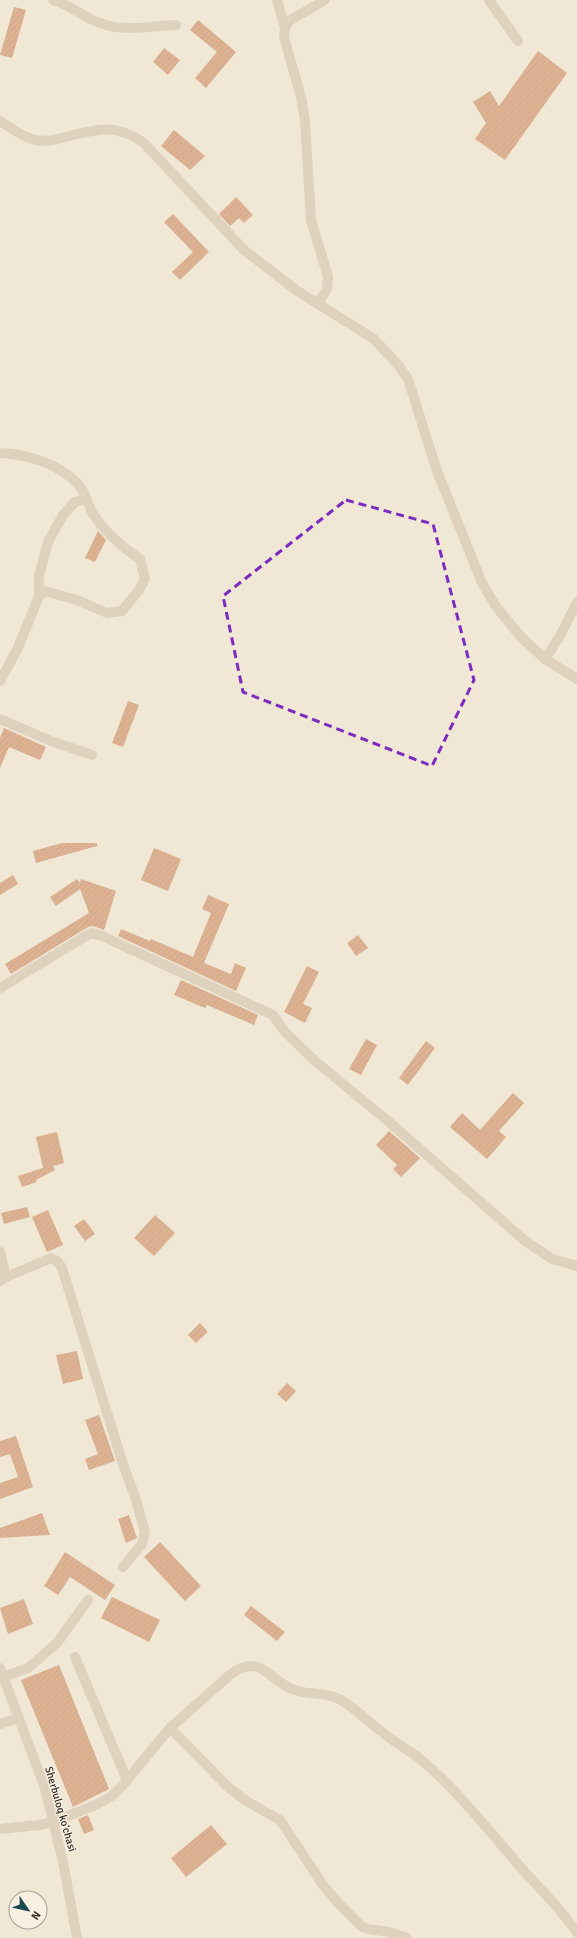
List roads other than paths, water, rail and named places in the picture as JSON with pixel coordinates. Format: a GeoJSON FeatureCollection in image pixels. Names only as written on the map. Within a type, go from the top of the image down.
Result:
{"type":"FeatureCollection","features":[{"type":"Feature","properties":{"kind":"street"},"geometry":{"type":"LineString","coordinates":[[54,0],[66,4],[96,22],[110,27],[126,28],[176,25]]}},
{"type":"Feature","properties":{"kind":"street"},"geometry":{"type":"LineString","coordinates":[[276,0],[285,28],[284,37],[299,90],[305,121],[311,220],[328,277],[327,289],[318,304]]}},
{"type":"Feature","properties":{"kind":"street"},"geometry":{"type":"LineString","coordinates":[[285,28],[289,22],[325,0]]}},
{"type":"Feature","properties":{"kind":"street"},"geometry":{"type":"LineString","coordinates":[[489,0],[518,41]]}},
{"type":"Feature","properties":{"kind":"street"},"geometry":{"type":"LineString","coordinates":[[0,121],[25,136],[35,140],[54,140],[97,129],[114,129],[136,137],[144,143],[244,250],[296,290],[374,339],[400,366],[408,379],[436,471],[482,583],[495,605],[521,637],[545,659],[577,679]]}},
{"type":"Feature","properties":{"kind":"street"},"geometry":{"type":"LineString","coordinates":[[0,453],[26,456],[65,472],[80,485],[85,499],[94,515],[121,546],[140,558],[145,579],[122,611],[107,613],[78,600],[45,591],[39,596]]}},
{"type":"Feature","properties":{"kind":"street"},"geometry":{"type":"LineString","coordinates":[[0,681],[17,650],[39,596],[39,576],[48,542],[63,515],[75,502],[85,499]]}},
{"type":"Feature","properties":{"kind":"street"},"geometry":{"type":"LineString","coordinates":[[545,659],[560,636],[577,602]]}},
{"type":"Feature","properties":{"kind":"street"},"geometry":{"type":"LineString","coordinates":[[0,719],[51,741],[92,755]]}},
{"type":"Feature","properties":{"kind":"street"},"geometry":{"type":"LineString","coordinates":[[0,988],[91,933],[100,935],[273,1015],[285,1032],[315,1061],[388,1121],[524,1240],[552,1259],[577,1266]]}},
{"type":"Feature","properties":{"kind":"street"},"geometry":{"type":"LineString","coordinates":[[0,1252],[3,1279],[51,1258],[57,1261],[62,1268],[122,1464],[136,1500],[145,1532],[142,1544],[123,1567]]}},
{"type":"Feature","properties":{"kind":"street"},"geometry":{"type":"LineString","coordinates":[[2,1673],[28,1668],[57,1643],[88,1600]]}},
{"type":"Feature","properties":{"kind":"street"},"geometry":{"type":"LineString","coordinates":[[75,1658],[127,1780]]}},
{"type":"Feature","properties":{"kind":"street"},"geometry":{"type":"LineString","coordinates":[[0,1829],[53,1822],[98,1804],[112,1796],[170,1728],[232,1674],[246,1666],[261,1668],[298,1692],[328,1695],[340,1700],[381,1732],[419,1758],[441,1778],[577,1933]]}},
{"type":"Feature","properties":{"kind":"street","name":"Sherbuloq koʻchasi"},"geometry":{"type":"LineString","coordinates":[[2,1673],[45,1788],[63,1862],[77,1938]]}},
{"type":"Feature","properties":{"kind":"street"},"geometry":{"type":"LineString","coordinates":[[0,1724],[18,1718]]}},
{"type":"Feature","properties":{"kind":"street"},"geometry":{"type":"LineString","coordinates":[[170,1728],[229,1788],[248,1802],[280,1820],[323,1885],[338,1903],[361,1926],[407,1938]]}}]}
